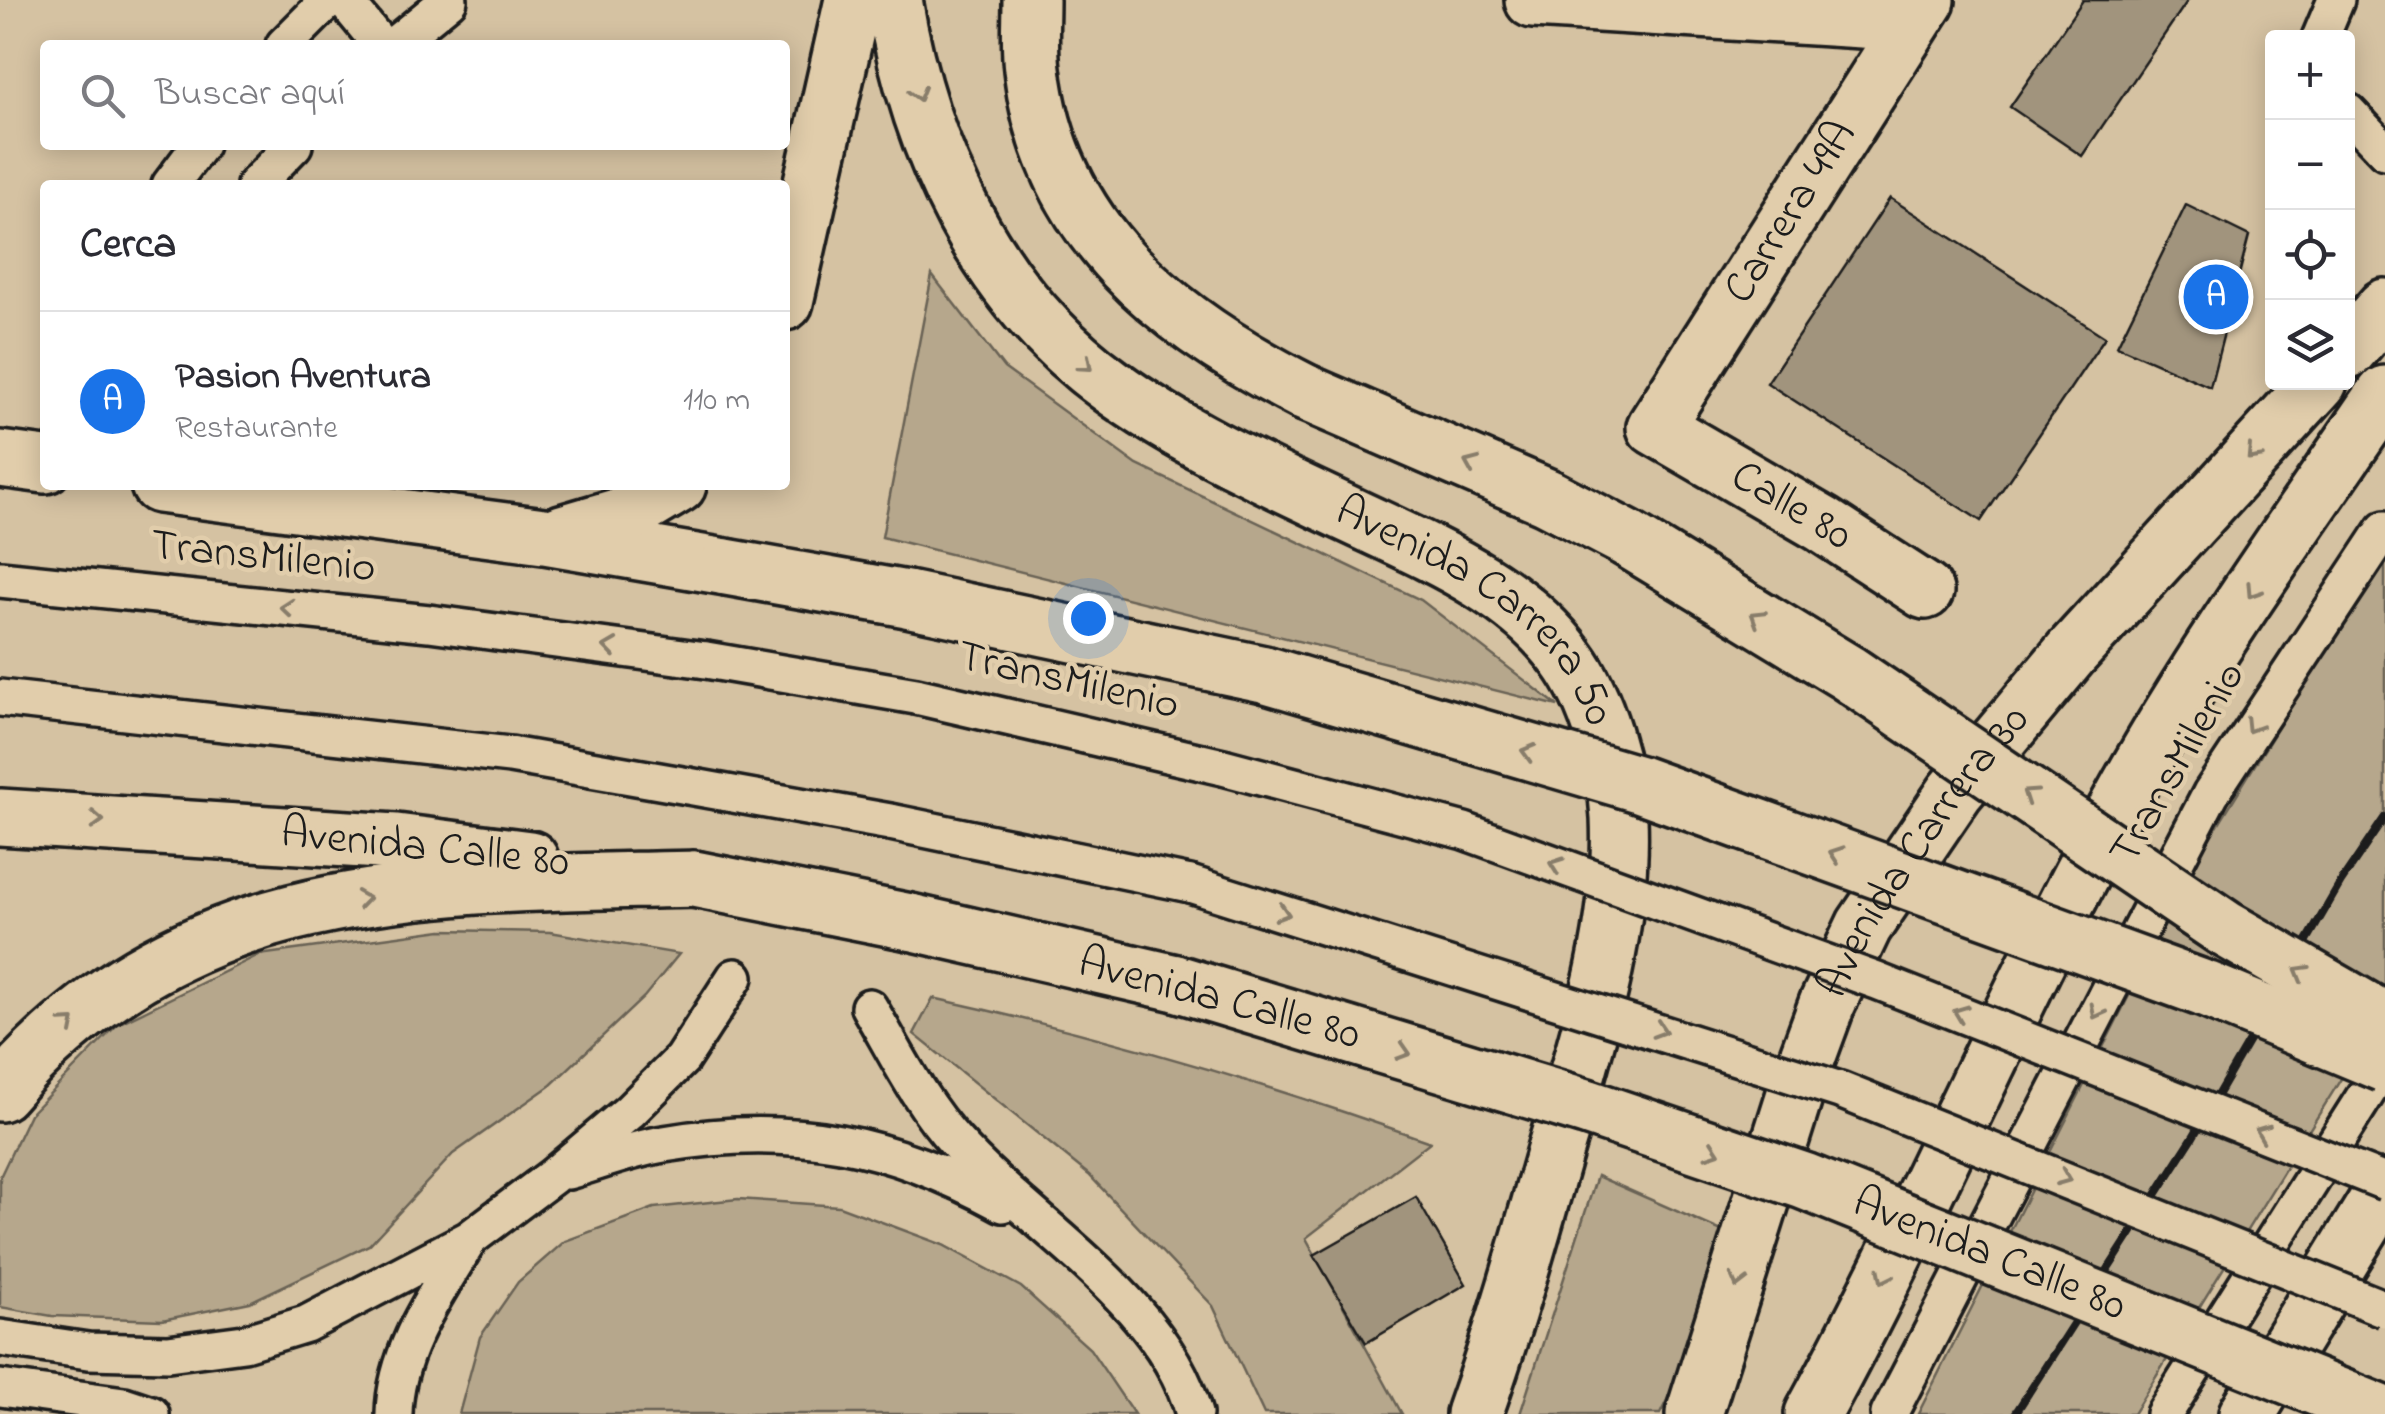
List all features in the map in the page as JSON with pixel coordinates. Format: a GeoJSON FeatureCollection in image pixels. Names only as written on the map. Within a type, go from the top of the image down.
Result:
{"type":"FeatureCollection","features":[{"type":"Feature","properties":{"kind":"main road"},"geometry":{"type":"LineString","coordinates":[[1030,0],[1032,68],[1040,115],[1062,178],[1097,237],[1145,290],[1201,334],[1306,393],[1547,496],[1626,538],[1848,673],[2224,928],[2385,1021]]}},
{"type":"Feature","properties":{"kind":"main road"},"geometry":{"type":"LineString","coordinates":[[1533,0],[1919,11]]}},
{"type":"Feature","properties":{"kind":"main road"},"geometry":{"type":"LineString","coordinates":[[790,287],[881,6]]}},
{"type":"Feature","properties":{"kind":"main road","name":"Avenida Carrera 50"},"geometry":{"type":"LineString","coordinates":[[881,6],[945,176],[973,237],[998,275],[1076,357],[1110,386],[1169,423],[1458,567],[1546,633],[1569,661],[1586,691],[1606,747],[1618,817],[1615,907],[1586,1042],[1474,1414]]}},
{"type":"Feature","properties":{"kind":"main road","name":"Carrera 49A"},"geometry":{"type":"LineString","coordinates":[[1656,427],[1919,11]]}},
{"type":"Feature","properties":{"kind":"main road"},"geometry":{"type":"LineString","coordinates":[[2355,342],[2385,307]]}},
{"type":"Feature","properties":{"kind":"main road","name":"Avenida Carrera 30"},"geometry":{"type":"LineString","coordinates":[[1694,1414],[1826,1004],[1864,926],[1955,792],[2070,652],[2312,390]]}},
{"type":"Feature","properties":{"kind":"main road"},"geometry":{"type":"LineString","coordinates":[[1812,1414],[1863,1322],[2029,976],[2130,785],[2385,394]]}},
{"type":"Feature","properties":{"kind":"main road","name":"Calle 80"},"geometry":{"type":"LineString","coordinates":[[1656,427],[1822,524],[1925,591]]}},
{"type":"Feature","properties":{"kind":"main road"},"geometry":{"type":"LineString","coordinates":[[197,490],[544,536],[726,567],[907,599],[1264,674],[1638,784],[2168,976],[2385,1064]]}},
{"type":"Feature","properties":{"kind":"main road"},"geometry":{"type":"LineString","coordinates":[[544,536],[608,522],[669,490]]}},
{"type":"Feature","properties":{"kind":"main road","name":"Avenida Calle 80"},"geometry":{"type":"LineString","coordinates":[[0,816],[396,842],[694,879],[910,922],[1176,983],[1586,1108],[1804,1181],[2384,1413]]}},
{"type":"Feature","properties":{"kind":"main road"},"geometry":{"type":"LineString","coordinates":[[0,1094],[55,1036],[120,984],[188,948],[286,911],[412,891],[694,879]]}},
{"type":"Feature","properties":{"kind":"main road"},"geometry":{"type":"LineString","coordinates":[[2247,1414],[2385,1184]]}},
{"type":"Feature","properties":{"kind":"lane"},"geometry":{"type":"LineString","coordinates":[[289,40],[328,0]]}},
{"type":"Feature","properties":{"kind":"lane"},"geometry":{"type":"LineString","coordinates":[[344,0],[377,40]]}},
{"type":"Feature","properties":{"kind":"lane"},"geometry":{"type":"LineString","coordinates":[[400,40],[449,0]]}},
{"type":"Feature","properties":{"kind":"lane"},"geometry":{"type":"LineString","coordinates":[[2323,30],[2336,0]]}},
{"type":"Feature","properties":{"kind":"lane"},"geometry":{"type":"LineString","coordinates":[[2355,119],[2385,151]]}},
{"type":"Feature","properties":{"kind":"lane"},"geometry":{"type":"LineString","coordinates":[[174,180],[196,150]]}},
{"type":"Feature","properties":{"kind":"lane"},"geometry":{"type":"LineString","coordinates":[[260,180],[289,150]]}},
{"type":"Feature","properties":{"kind":"lane","name":"TransMilenio"},"geometry":{"type":"LineString","coordinates":[[1889,1414],[2210,792],[2385,530]]}},
{"type":"Feature","properties":{"kind":"lane","name":"TransMilenio"},"geometry":{"type":"LineString","coordinates":[[0,579],[429,623],[706,660],[916,696],[1222,767],[1464,831],[1877,981],[2385,1184]]}},
{"type":"Feature","properties":{"kind":"lane"},"geometry":{"type":"LineString","coordinates":[[0,698],[230,721],[510,756],[890,822],[1190,884],[1840,1090],[2385,1309]]}},
{"type":"Feature","properties":{"kind":"lane"},"geometry":{"type":"LineString","coordinates":[[0,722],[230,721]]}},
{"type":"Feature","properties":{"kind":"lane"},"geometry":{"type":"LineString","coordinates":[[0,1338],[88,1351],[168,1353],[244,1343],[306,1324],[470,1239],[552,1176],[630,1111],[682,1059],[735,977]]}},
{"type":"Feature","properties":{"kind":"lane"},"geometry":{"type":"LineString","coordinates":[[869,1007],[919,1093],[955,1142],[1113,1284],[1186,1383],[1194,1414]]}},
{"type":"Feature","properties":{"kind":"lane"},"geometry":{"type":"LineString","coordinates":[[2164,1414],[2385,1064]]}},
{"type":"Feature","properties":{"kind":"lane"},"geometry":{"type":"LineString","coordinates":[[552,1176],[663,1144],[764,1136],[848,1141],[941,1170],[1044,1226]]}},
{"type":"Feature","properties":{"kind":"lane"},"geometry":{"type":"LineString","coordinates":[[394,1414],[395,1388],[420,1322],[470,1239]]}},
{"type":"Feature","properties":{"kind":"lane"},"geometry":{"type":"LineString","coordinates":[[0,1388],[124,1406],[151,1414]]}},
{"type":"Feature","properties":{"kind":"shaded area"},"geometry":{"type":"Polygon","coordinates":[[[932,275],[1004,368],[1137,465],[1421,600],[1558,706],[882,537],[932,275]]]}},
{"type":"Feature","properties":{"kind":"shaded area"},"geometry":{"type":"Polygon","coordinates":[[[2385,563],[2385,1008],[2133,1414],[1918,1414],[2203,849],[2330,643],[2385,563]]]}},
{"type":"Feature","properties":{"kind":"shaded area"},"geometry":{"type":"Polygon","coordinates":[[[442,930],[550,932],[679,954],[644,997],[551,1085],[453,1154],[369,1245],[250,1302],[162,1320],[52,1316],[0,1307],[0,1177],[30,1114],[118,1024],[259,955],[442,930]]]}},
{"type":"Feature","properties":{"kind":"shaded area"},"geometry":{"type":"Polygon","coordinates":[[[933,998],[1183,1062],[1430,1142],[1306,1238],[1402,1414],[1264,1414],[1213,1306],[1089,1175],[914,1034],[933,998]]]}},
{"type":"Feature","properties":{"kind":"shaded area"},"geometry":{"type":"Polygon","coordinates":[[[1597,1176],[1724,1232],[1678,1378],[1660,1414],[1520,1414],[1597,1176]]]}},
{"type":"Feature","properties":{"kind":"shaded area"},"geometry":{"type":"Polygon","coordinates":[[[738,1199],[839,1206],[943,1245],[1021,1287],[1090,1349],[1134,1414],[459,1414],[480,1337],[518,1282],[565,1241],[654,1208],[738,1199]]]}},
{"type":"Feature","properties":{"kind":"building"},"geometry":{"type":"Polygon","coordinates":[[[2083,0],[2188,0],[2082,156],[2010,107],[2083,0]]]}},
{"type":"Feature","properties":{"kind":"building"},"geometry":{"type":"Polygon","coordinates":[[[1890,198],[2105,337],[1981,521],[1767,383],[1890,198]]]}},
{"type":"Feature","properties":{"kind":"building"},"geometry":{"type":"Polygon","coordinates":[[[2186,205],[2249,236],[2210,387],[2117,346],[2186,205]]]}},
{"type":"Feature","properties":{"kind":"building"},"geometry":{"type":"Polygon","coordinates":[[[1416,1197],[1466,1284],[1366,1343],[1314,1255],[1416,1197]]]}},
{"type":"Feature","properties":{"kind":"railway"},"geometry":{"type":"LineString","coordinates":[[2015,1414],[2193,1137],[2341,882],[2385,817]]}},
{"type":"Feature","properties":{"kind":"place","name":"Pasion Aventura"},"geometry":{"type":"Point","coordinates":[2216,297]}}]}
